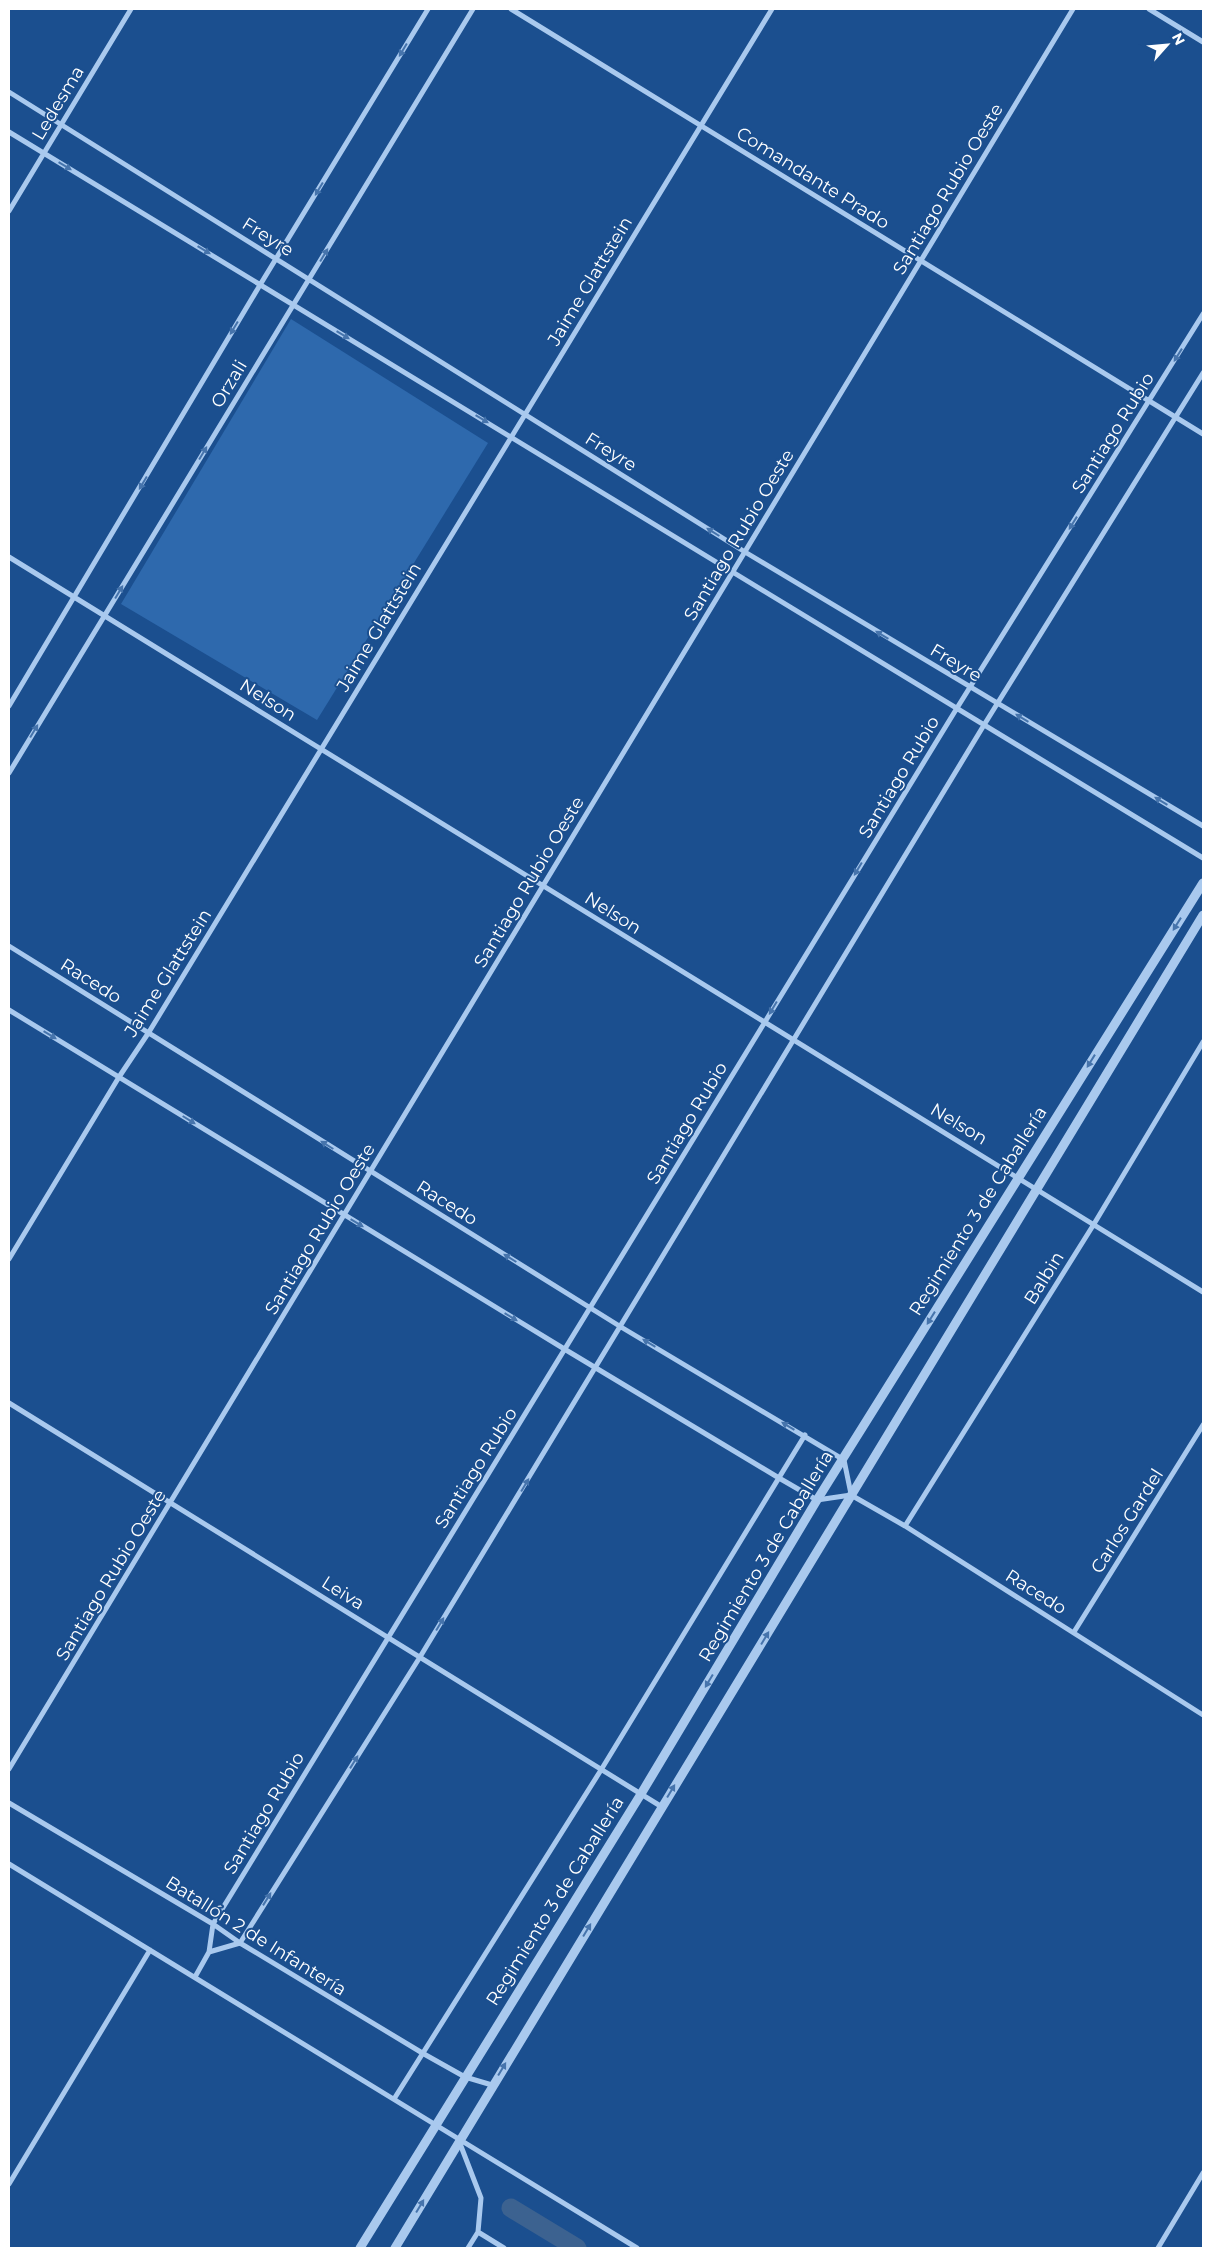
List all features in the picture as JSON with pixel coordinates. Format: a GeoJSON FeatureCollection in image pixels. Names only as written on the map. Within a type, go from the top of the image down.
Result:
{"type":"FeatureCollection","features":[{"type":"Feature","properties":{"kind":"street","name":"Ledesma"},"geometry":{"type":"LineString","coordinates":[[9,211],[131,9]]}},
{"type":"Feature","properties":{"kind":"street","name":"Orzali"},"geometry":{"type":"LineString","coordinates":[[9,706],[276,258],[428,9]]}},
{"type":"Feature","properties":{"kind":"street","name":"Orzali"},"geometry":{"type":"LineString","coordinates":[[9,773],[473,9]]}},
{"type":"Feature","properties":{"kind":"street","name":"Comandante Prado"},"geometry":{"type":"LineString","coordinates":[[511,9],[1203,434]]}},
{"type":"Feature","properties":{"kind":"street","name":"Jaime Glattstein"},"geometry":{"type":"LineString","coordinates":[[9,1259],[772,9]]}},
{"type":"Feature","properties":{"kind":"street","name":"Santiago Rubio Oeste"},"geometry":{"type":"LineString","coordinates":[[9,1769],[1072,9]]}},
{"type":"Feature","properties":{"kind":"street"},"geometry":{"type":"LineString","coordinates":[[1149,9],[1203,42]]}},
{"type":"Feature","properties":{"kind":"street","name":"Freyre"},"geometry":{"type":"LineString","coordinates":[[9,92],[745,552],[1203,826]]}},
{"type":"Feature","properties":{"kind":"street"},"geometry":{"type":"LineString","coordinates":[[9,132],[1203,858]]}},
{"type":"Feature","properties":{"kind":"street","name":"Santiago Rubio"},"geometry":{"type":"LineString","coordinates":[[195,1977],[209,1952],[213,1924],[566,1350],[956,708],[1203,314]]}},
{"type":"Feature","properties":{"kind":"street"},"geometry":{"type":"LineString","coordinates":[[209,1952],[240,1943],[420,1657],[597,1368],[793,1039],[984,725],[1203,373]]}},
{"type":"Feature","properties":{"kind":"street","name":"Nelson"},"geometry":{"type":"LineString","coordinates":[[9,557],[1038,1188],[1203,1292]]}},
{"type":"Feature","properties":{"kind":"street","name":"Regimiento 3 de Caballería"},"geometry":{"type":"LineString","coordinates":[[360,2248],[641,1794],[817,1500],[844,1460],[1018,1176],[1203,883]]}},
{"type":"Feature","properties":{"kind":"street"},"geometry":{"type":"LineString","coordinates":[[395,2248],[1203,915]]}},
{"type":"Feature","properties":{"kind":"street","name":"Racedo"},"geometry":{"type":"LineString","coordinates":[[9,946],[621,1327],[844,1460]]}},
{"type":"Feature","properties":{"kind":"street"},"geometry":{"type":"LineString","coordinates":[[9,1010],[566,1350],[817,1500],[851,1495]]}},
{"type":"Feature","properties":{"kind":"street","name":"Balbin"},"geometry":{"type":"LineString","coordinates":[[905,1526],[1094,1224],[1203,1042]]}},
{"type":"Feature","properties":{"kind":"street","name":"Leiva"},"geometry":{"type":"LineString","coordinates":[[9,1403],[662,1807]]}},
{"type":"Feature","properties":{"kind":"street","name":"Carlos Gardel"},"geometry":{"type":"LineString","coordinates":[[1074,1632],[1203,1424]]}},
{"type":"Feature","properties":{"kind":"street"},"geometry":{"type":"LineString","coordinates":[[394,2099],[601,1770],[805,1435]]}},
{"type":"Feature","properties":{"kind":"street"},"geometry":{"type":"LineString","coordinates":[[844,1460],[851,1495]]}},
{"type":"Feature","properties":{"kind":"street","name":"Racedo"},"geometry":{"type":"LineString","coordinates":[[851,1495],[905,1526],[1203,1715]]}},
{"type":"Feature","properties":{"kind":"street","name":"Batallón 2 de Infantería"},"geometry":{"type":"LineString","coordinates":[[9,1803],[213,1924],[240,1943],[424,2054],[465,2076],[492,2086]]}},
{"type":"Feature","properties":{"kind":"street"},"geometry":{"type":"LineString","coordinates":[[9,1864],[436,2124],[459,2141],[637,2248]]}},
{"type":"Feature","properties":{"kind":"street"},"geometry":{"type":"LineString","coordinates":[[9,2184],[150,1950]]}},
{"type":"Feature","properties":{"kind":"street"},"geometry":{"type":"LineString","coordinates":[[459,2141],[481,2198],[478,2232],[468,2248]]}},
{"type":"Feature","properties":{"kind":"street"},"geometry":{"type":"LineString","coordinates":[[1158,2248],[1203,2173]]}},
{"type":"Feature","properties":{"kind":"street"},"geometry":{"type":"LineString","coordinates":[[478,2232],[504,2248]]}},
{"type":"Feature","properties":{"kind":"shaded area"},"geometry":{"type":"Polygon","coordinates":[[[291,319],[488,443],[317,720],[121,604],[291,319]]]}},
{"type":"Feature","properties":{"kind":"waterway"},"geometry":{"type":"LineString","coordinates":[[511,2208],[577,2248]]}}]}
